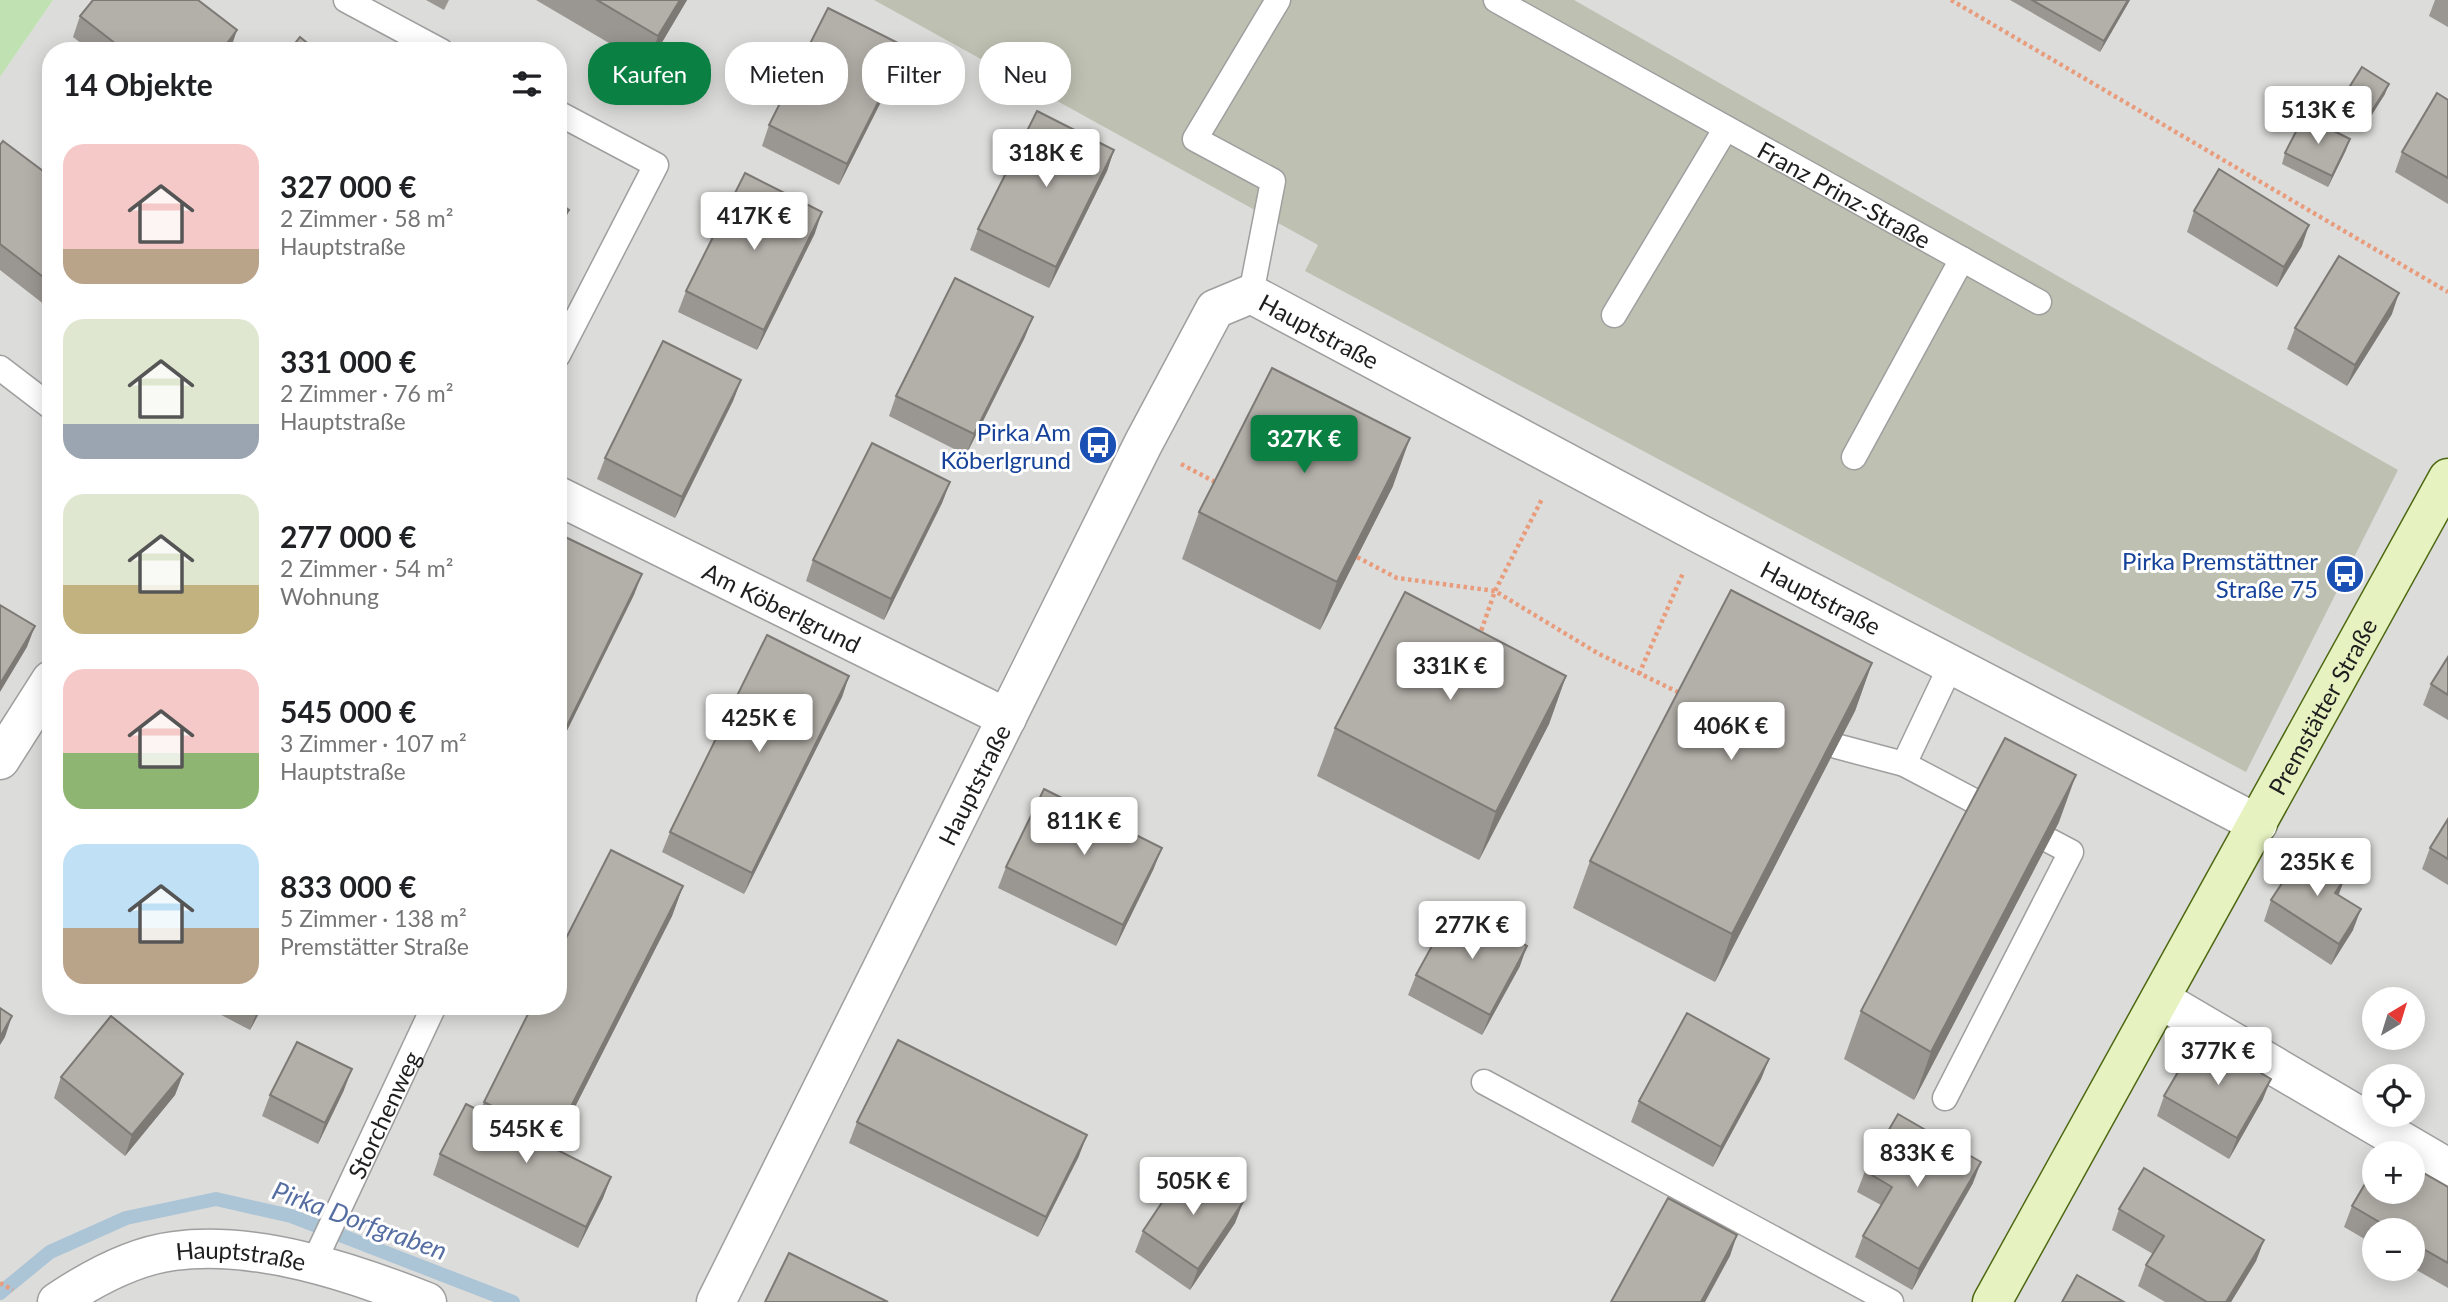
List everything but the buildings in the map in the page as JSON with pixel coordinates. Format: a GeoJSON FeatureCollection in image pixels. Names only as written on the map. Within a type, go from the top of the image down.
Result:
{"type":"FeatureCollection","features":[{"type":"Feature","properties":{"kind":"main road","name":"Premstätter Straße"},"geometry":{"type":"LineString","coordinates":[[1992,1302],[2448,478]]}},
{"type":"Feature","properties":{"kind":"street","name":"Hauptstraße"},"geometry":{"type":"LineString","coordinates":[[716,1302],[1143,444],[1215,309],[1251,294],[1700,534],[2258,824]]}},
{"type":"Feature","properties":{"kind":"street","name":"Am Köberlgrund"},"geometry":{"type":"LineString","coordinates":[[567,500],[1007,718]]}},
{"type":"Feature","properties":{"kind":"street"},"geometry":{"type":"LineString","coordinates":[[0,760],[42,694]]}},
{"type":"Feature","properties":{"kind":"street"},"geometry":{"type":"LineString","coordinates":[[2160,999],[2448,1167]]}},
{"type":"Feature","properties":{"kind":"street","name":"Hauptstraße"},"geometry":{"type":"LineString","coordinates":[[57,1302],[80,1286],[124,1265],[173,1251],[226,1251],[314,1262],[427,1302]]}},
{"type":"Feature","properties":{"kind":"lane"},"geometry":{"type":"LineString","coordinates":[[346,0],[424,42]]}},
{"type":"Feature","properties":{"kind":"lane"},"geometry":{"type":"LineString","coordinates":[[1251,294],[1273,181],[1195,139],[1278,0]]}},
{"type":"Feature","properties":{"kind":"lane","name":"Franz Prinz-Straße"},"geometry":{"type":"LineString","coordinates":[[1496,0],[2039,302]]}},
{"type":"Feature","properties":{"kind":"lane"},"geometry":{"type":"LineString","coordinates":[[567,118],[656,165],[567,338]]}},
{"type":"Feature","properties":{"kind":"lane"},"geometry":{"type":"LineString","coordinates":[[1614,315],[1726,128]]}},
{"type":"Feature","properties":{"kind":"lane"},"geometry":{"type":"LineString","coordinates":[[1854,457],[1962,259]]}},
{"type":"Feature","properties":{"kind":"lane"},"geometry":{"type":"LineString","coordinates":[[0,368],[42,400]]}},
{"type":"Feature","properties":{"kind":"lane"},"geometry":{"type":"LineString","coordinates":[[1904,764],[1951,665]]}},
{"type":"Feature","properties":{"kind":"lane"},"geometry":{"type":"LineString","coordinates":[[1836,746],[1904,764],[2071,852],[1945,1098]]}},
{"type":"Feature","properties":{"kind":"lane","name":"Storchenweg"},"geometry":{"type":"LineString","coordinates":[[314,1262],[430,1015]]}},
{"type":"Feature","properties":{"kind":"lane"},"geometry":{"type":"LineString","coordinates":[[1484,1082],[1891,1302]]}},
{"type":"Feature","properties":{"kind":"path"},"geometry":{"type":"LineString","coordinates":[[1951,0],[2448,292]]}},
{"type":"Feature","properties":{"kind":"path"},"geometry":{"type":"LineString","coordinates":[[1143,444],[1228,489]]}},
{"type":"Feature","properties":{"kind":"path"},"geometry":{"type":"LineString","coordinates":[[1477,642],[1495,591],[1561,460]]}},
{"type":"Feature","properties":{"kind":"path"},"geometry":{"type":"LineString","coordinates":[[1639,674],[1700,534]]}},
{"type":"Feature","properties":{"kind":"path"},"geometry":{"type":"LineString","coordinates":[[1349,553],[1397,578],[1495,591],[1599,654],[1684,695]]}},
{"type":"Feature","properties":{"kind":"shaded area"},"geometry":{"type":"Polygon","coordinates":[[[53,0],[2448,0],[2448,1302],[0,1302],[0,77],[53,0]]]}},
{"type":"Feature","properties":{"kind":"shaded area"},"geometry":{"type":"Polygon","coordinates":[[[874,0],[1574,0],[2398,470],[2246,772],[1305,271],[1318,245],[1064,105],[1071,105],[1071,42],[979,42],[979,58],[965,50],[965,42],[950,42],[874,0]]]}},
{"type":"Feature","properties":{"kind":"green space"},"geometry":{"type":"Polygon","coordinates":[[[0,0],[53,0],[0,77],[0,0]]]}},
{"type":"Feature","properties":{"kind":"waterway","name":"Pirka Dorfgraben"},"geometry":{"type":"LineString","coordinates":[[0,1293],[50,1252],[126,1218],[216,1199],[291,1216],[513,1302]]}},
{"type":"Feature","properties":{"kind":"place","name":"Pirka Am Köberlgrund"},"geometry":{"type":"Point","coordinates":[1098,445]}},
{"type":"Feature","properties":{"kind":"place","name":"Pirka Premstättner Straße 75"},"geometry":{"type":"Point","coordinates":[2345,574]}}]}
